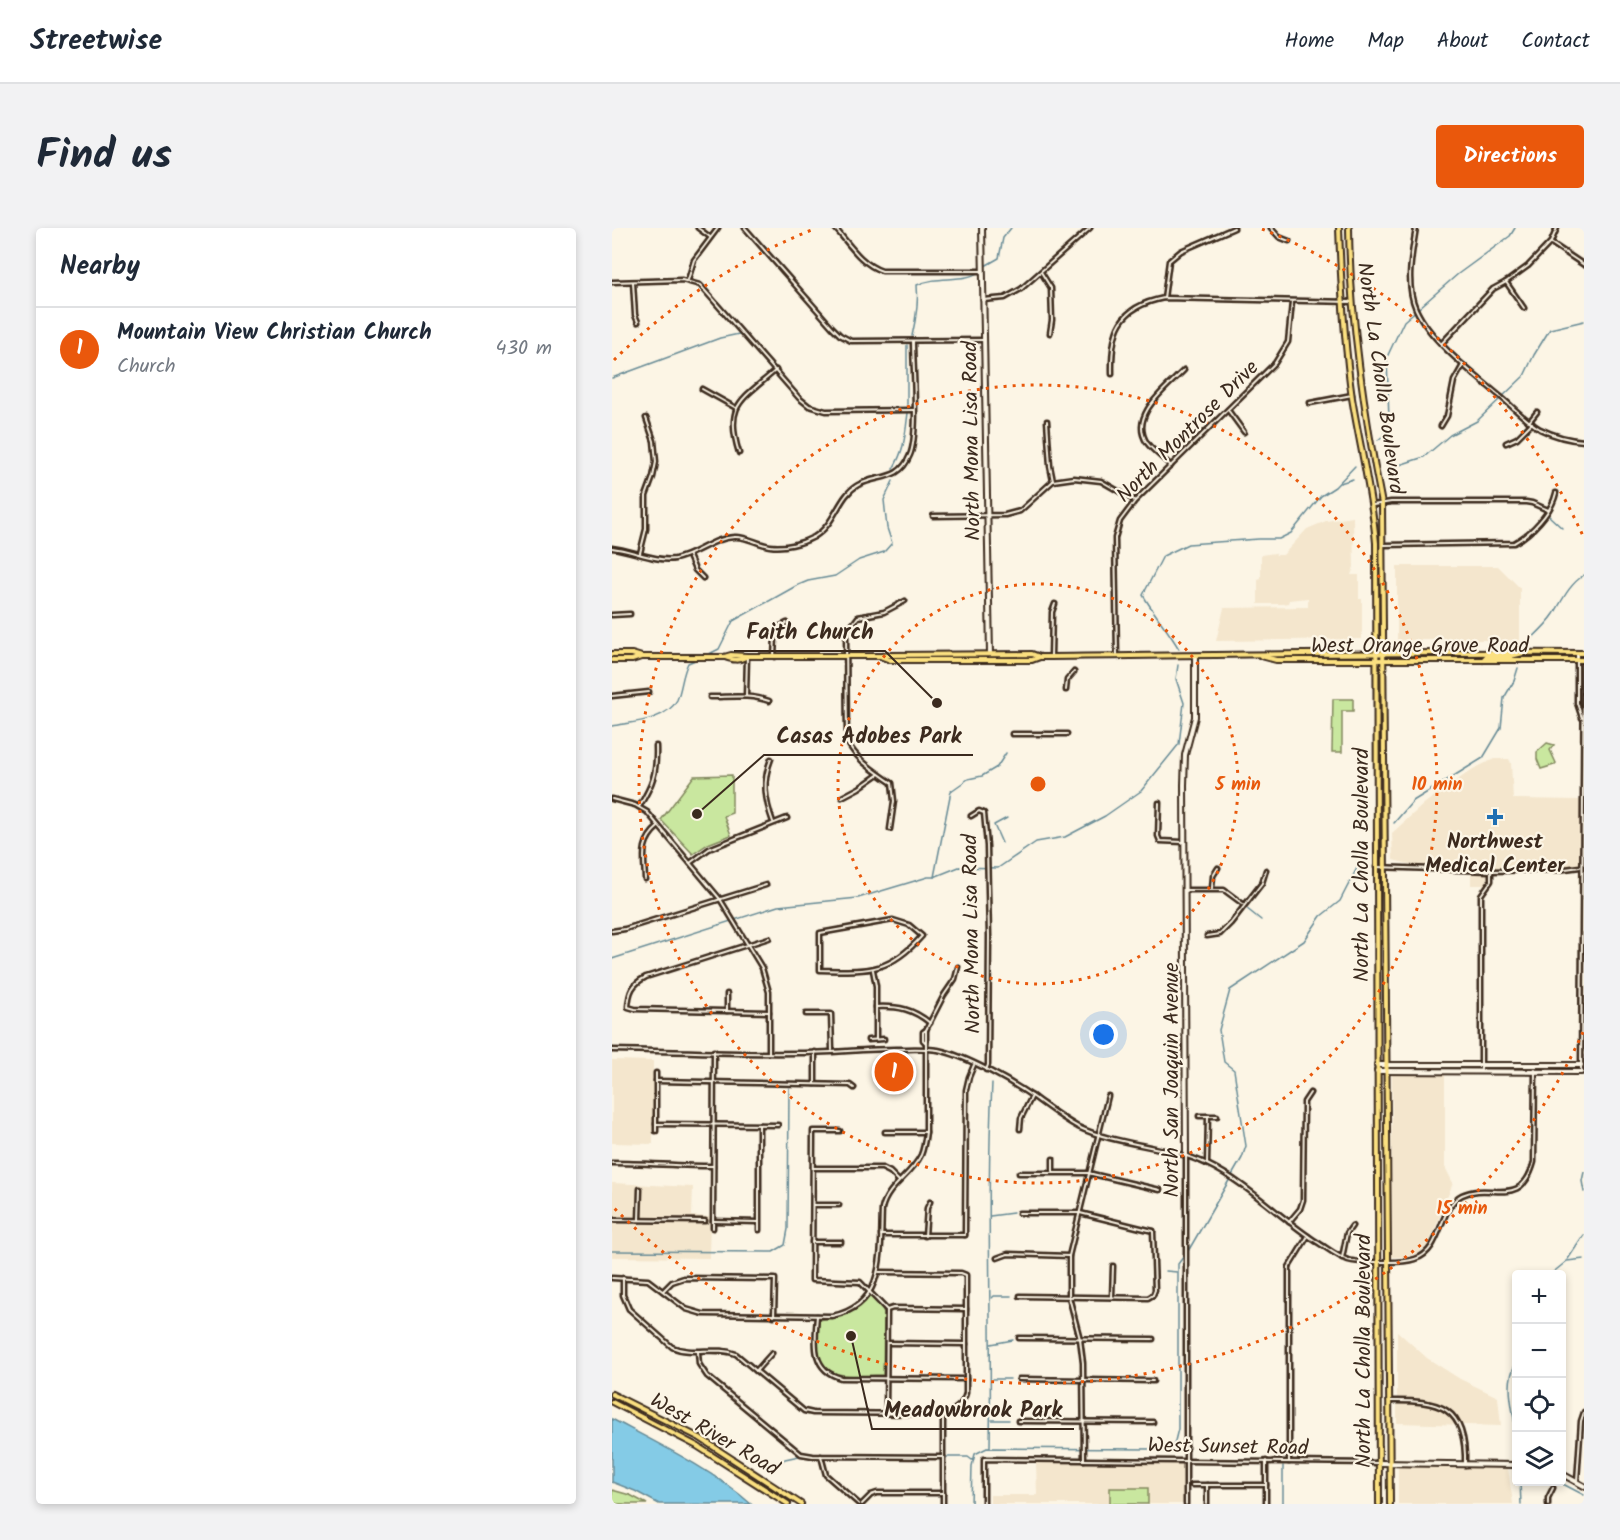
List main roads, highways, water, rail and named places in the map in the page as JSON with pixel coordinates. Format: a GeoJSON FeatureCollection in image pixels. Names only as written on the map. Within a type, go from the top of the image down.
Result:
{"type":"FeatureCollection","features":[{"type":"Feature","properties":{"kind":"main road","name":"North La Cholla Boulevard"},"geometry":{"type":"LineString","coordinates":[[1339,228],[1342,302],[1352,395],[1373,505],[1376,543],[1379,1504]]}},
{"type":"Feature","properties":{"kind":"main road","name":"North La Cholla Boulevard"},"geometry":{"type":"LineString","coordinates":[[1348,228],[1352,302],[1371,449],[1382,504],[1390,1504]]}},
{"type":"Feature","properties":{"kind":"main road","name":"West Orange Grove Road"},"geometry":{"type":"LineString","coordinates":[[612,654],[632,654],[642,657],[724,657],[740,660],[747,656],[1032,654],[1052,657],[1376,652],[1584,652]]}},
{"type":"Feature","properties":{"kind":"main road"},"geometry":{"type":"LineString","coordinates":[[1484,660],[1487,656],[1511,656],[1527,652]]}},
{"type":"Feature","properties":{"kind":"main road","name":"West Orange Grove Road"},"geometry":{"type":"LineString","coordinates":[[1258,655],[1276,660],[1584,660]]}},
{"type":"Feature","properties":{"kind":"main road","name":"West Orange Grove Road"},"geometry":{"type":"LineString","coordinates":[[881,656],[890,660],[1032,660],[1040,657]]}},
{"type":"Feature","properties":{"kind":"main road","name":"West Orange Grove Road"},"geometry":{"type":"LineString","coordinates":[[612,660],[632,660],[642,657]]}},
{"type":"Feature","properties":{"kind":"main road","name":"West River Road"},"geometry":{"type":"LineString","coordinates":[[612,1394],[700,1438],[801,1504]]}},
{"type":"Feature","properties":{"kind":"main road","name":"West River Road"},"geometry":{"type":"LineString","coordinates":[[612,1402],[697,1446],[788,1504]]}},
{"type":"Feature","properties":{"kind":"water"},"geometry":{"type":"Polygon","coordinates":[[[612,1419],[702,1468],[751,1504],[659,1504],[612,1482],[612,1419]]]}},
{"type":"Feature","properties":{"kind":"waterway"},"geometry":{"type":"LineString","coordinates":[[985,266],[999,258],[1003,238],[1011,228]]}},
{"type":"Feature","properties":{"kind":"waterway"},"geometry":{"type":"LineString","coordinates":[[1378,440],[1383,436],[1389,421],[1387,357],[1404,321],[1458,274],[1510,236],[1515,228]]}},
{"type":"Feature","properties":{"kind":"waterway"},"geometry":{"type":"LineString","coordinates":[[912,336],[917,311],[917,285],[933,280],[966,277],[979,272]]}},
{"type":"Feature","properties":{"kind":"waterway"},"geometry":{"type":"LineString","coordinates":[[1387,469],[1424,457],[1450,435],[1477,421],[1524,376],[1550,329],[1584,321]]}},
{"type":"Feature","properties":{"kind":"waterway"},"geometry":{"type":"LineString","coordinates":[[612,378],[720,338],[739,334]]}},
{"type":"Feature","properties":{"kind":"waterway"},"geometry":{"type":"LineString","coordinates":[[907,345],[907,406]]}},
{"type":"Feature","properties":{"kind":"waterway"},"geometry":{"type":"LineString","coordinates":[[893,469],[902,448],[908,413]]}},
{"type":"Feature","properties":{"kind":"waterway"},"geometry":{"type":"LineString","coordinates":[[1179,649],[1143,595],[1163,556],[1188,544],[1279,539],[1291,533],[1321,496],[1335,487],[1355,466]]}},
{"type":"Feature","properties":{"kind":"waterway"},"geometry":{"type":"LineString","coordinates":[[1340,483],[1353,479]]}},
{"type":"Feature","properties":{"kind":"waterway"},"geometry":{"type":"LineString","coordinates":[[705,656],[719,649],[733,621],[796,586],[808,581],[835,576],[859,560],[884,552],[892,543],[887,528],[884,500],[893,481]]}},
{"type":"Feature","properties":{"kind":"waterway"},"geometry":{"type":"LineString","coordinates":[[1549,516],[1562,528]]}},
{"type":"Feature","properties":{"kind":"waterway"},"geometry":{"type":"LineString","coordinates":[[1524,646],[1548,622],[1570,588],[1584,575]]}},
{"type":"Feature","properties":{"kind":"waterway"},"geometry":{"type":"LineString","coordinates":[[612,726],[648,719],[672,707],[677,700],[688,663],[698,659]]}},
{"type":"Feature","properties":{"kind":"waterway"},"geometry":{"type":"LineString","coordinates":[[612,959],[778,906],[858,898],[934,877],[959,867],[998,868],[1036,842],[1065,837],[1105,816],[1141,791],[1179,744],[1184,703],[1176,679],[1178,665]]}},
{"type":"Feature","properties":{"kind":"waterway"},"geometry":{"type":"LineString","coordinates":[[1394,823],[1413,801],[1483,758],[1501,728],[1504,698],[1514,681],[1518,668]]}},
{"type":"Feature","properties":{"kind":"waterway"},"geometry":{"type":"LineString","coordinates":[[934,877],[951,791],[968,779],[982,776],[997,767],[1006,753]]}},
{"type":"Feature","properties":{"kind":"waterway"},"geometry":{"type":"LineString","coordinates":[[1002,843],[994,825],[1007,818]]}},
{"type":"Feature","properties":{"kind":"waterway"},"geometry":{"type":"LineString","coordinates":[[1187,1253],[1242,1158],[1246,1146],[1234,1070],[1224,1062],[1219,1030],[1230,990],[1304,941],[1321,916],[1340,901],[1358,866],[1367,856]]}},
{"type":"Feature","properties":{"kind":"waterway"},"geometry":{"type":"LineString","coordinates":[[1246,908],[1261,920]]}},
{"type":"Feature","properties":{"kind":"waterway"},"geometry":{"type":"LineString","coordinates":[[990,1448],[989,1174],[992,1083]]}},
{"type":"Feature","properties":{"kind":"waterway"},"geometry":{"type":"LineString","coordinates":[[612,1251],[773,1252],[785,1245],[788,1229],[789,1088]]}},
{"type":"Feature","properties":{"kind":"waterway"},"geometry":{"type":"LineString","coordinates":[[1584,1172],[1582,1181],[1584,1192]]}},
{"type":"Feature","properties":{"kind":"waterway"},"geometry":{"type":"LineString","coordinates":[[990,1216],[1013,1213]]}},
{"type":"Feature","properties":{"kind":"waterway"},"geometry":{"type":"LineString","coordinates":[[1568,1259],[1584,1235]]}},
{"type":"Feature","properties":{"kind":"waterway"},"geometry":{"type":"LineString","coordinates":[[971,1504],[972,1466],[975,1454],[987,1448],[1154,1449],[1174,1445],[1178,1429],[1178,1264],[1184,1256]]}},
{"type":"Feature","properties":{"kind":"waterway"},"geometry":{"type":"LineString","coordinates":[[1556,1270],[1567,1261],[1584,1259]]}},
{"type":"Feature","properties":{"kind":"waterway"},"geometry":{"type":"LineString","coordinates":[[1166,1271],[1177,1272]]}},
{"type":"Feature","properties":{"kind":"waterway"},"geometry":{"type":"LineString","coordinates":[[992,1298],[1011,1296]]}},
{"type":"Feature","properties":{"kind":"waterway"},"geometry":{"type":"LineString","coordinates":[[991,1344],[1013,1340]]}},
{"type":"Feature","properties":{"kind":"waterway"},"geometry":{"type":"LineString","coordinates":[[1512,1372],[1510,1389],[1516,1432]]}},
{"type":"Feature","properties":{"kind":"waterway"},"geometry":{"type":"LineString","coordinates":[[993,1379],[1010,1379]]}},
{"type":"Feature","properties":{"kind":"waterway"},"geometry":{"type":"LineString","coordinates":[[992,1420],[1009,1420]]}},
{"type":"Feature","properties":{"kind":"waterway"},"geometry":{"type":"LineString","coordinates":[[778,1465],[785,1459],[799,1456]]}},
{"type":"Feature","properties":{"kind":"waterway"},"geometry":{"type":"LineString","coordinates":[[947,1457],[968,1457],[972,1460]]}},
{"type":"Feature","properties":{"kind":"waterway"},"geometry":{"type":"LineString","coordinates":[[1283,1466],[1283,1504]]}},
{"type":"Feature","properties":{"kind":"waterway"},"geometry":{"type":"LineString","coordinates":[[1520,1486],[1521,1504]]}},
{"type":"Feature","properties":{"kind":"waterway"},"geometry":{"type":"LineString","coordinates":[[1566,1486],[1584,1495]]}},
{"type":"Feature","properties":{"kind":"place","name":"Faith Church"},"geometry":{"type":"Point","coordinates":[937,703]}},
{"type":"Feature","properties":{"kind":"place","name":"Casas Adobes Park"},"geometry":{"type":"Point","coordinates":[697,814]}},
{"type":"Feature","properties":{"kind":"place","name":"Northwest Medical Center"},"geometry":{"type":"Point","coordinates":[1495,817]}},
{"type":"Feature","properties":{"kind":"place","name":"Mountain View Christian Church"},"geometry":{"type":"Point","coordinates":[894,1072]}},
{"type":"Feature","properties":{"kind":"place","name":"Meadowbrook Park"},"geometry":{"type":"Point","coordinates":[851,1336]}}]}
